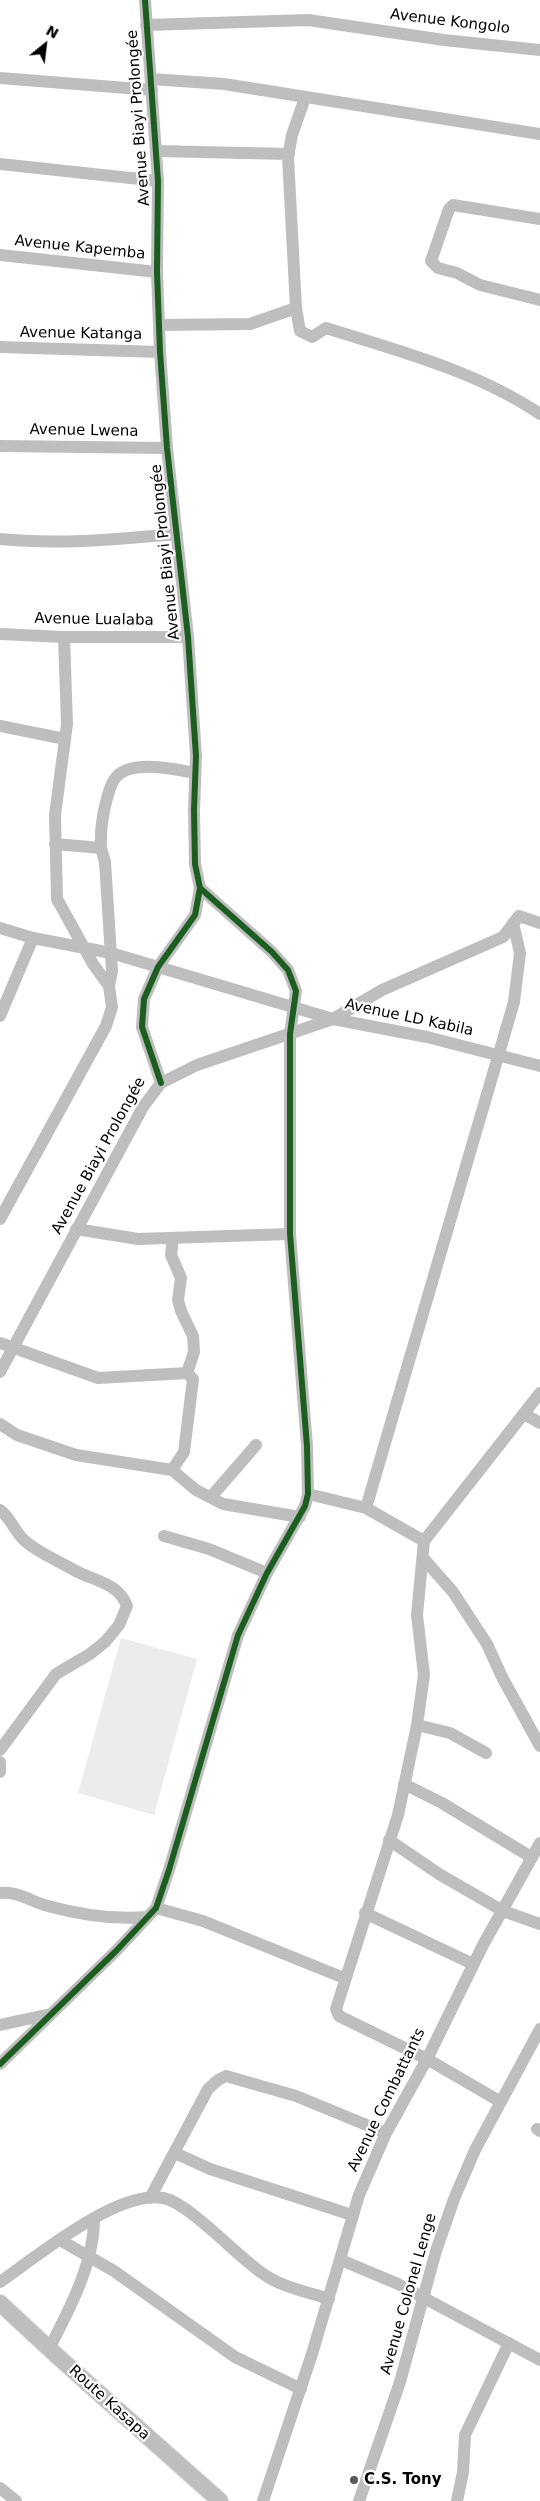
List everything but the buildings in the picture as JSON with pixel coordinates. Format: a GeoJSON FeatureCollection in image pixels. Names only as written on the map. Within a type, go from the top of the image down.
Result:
{"type":"FeatureCollection","features":[{"type":"Feature","properties":{"kind":"main road","name":"Route Kasapa"},"geometry":{"type":"LineString","coordinates":[[0,2303],[220,2501]]}},
{"type":"Feature","properties":{"kind":"street","name":"Avenue Biayi Prolongée"},"geometry":{"type":"LineString","coordinates":[[0,1372],[144,1107],[161,1083],[142,1027],[144,999],[158,967],[195,915],[200,888],[196,864],[195,773],[188,637],[167,448],[160,352],[157,272],[158,181],[145,0]]}},
{"type":"Feature","properties":{"kind":"street","name":"Avenue Kongolo"},"geometry":{"type":"LineString","coordinates":[[146,25],[308,20],[435,39],[540,50]]}},
{"type":"Feature","properties":{"kind":"street"},"geometry":{"type":"LineString","coordinates":[[0,78],[151,85],[224,84],[540,134]]}},
{"type":"Feature","properties":{"kind":"street"},"geometry":{"type":"LineString","coordinates":[[305,98],[292,135],[288,154],[296,308],[300,331],[310,337],[314,337],[326,328],[436,363],[509,393],[540,414]]}},
{"type":"Feature","properties":{"kind":"street"},"geometry":{"type":"LineString","coordinates":[[156,151],[288,154]]}},
{"type":"Feature","properties":{"kind":"street"},"geometry":{"type":"LineString","coordinates":[[0,164],[158,181]]}},
{"type":"Feature","properties":{"kind":"street"},"geometry":{"type":"LineString","coordinates":[[540,219],[453,205],[449,209],[431,261],[438,268],[457,273],[480,285],[540,300]]}},
{"type":"Feature","properties":{"kind":"street","name":"Avenue Kapemba"},"geometry":{"type":"LineString","coordinates":[[0,255],[157,272]]}},
{"type":"Feature","properties":{"kind":"street"},"geometry":{"type":"LineString","coordinates":[[159,325],[250,324],[296,308]]}},
{"type":"Feature","properties":{"kind":"street","name":"Avenue Katanga"},"geometry":{"type":"LineString","coordinates":[[0,347],[160,352]]}},
{"type":"Feature","properties":{"kind":"street","name":"Avenue Lwena"},"geometry":{"type":"LineString","coordinates":[[0,446],[167,448]]}},
{"type":"Feature","properties":{"kind":"street"},"geometry":{"type":"LineString","coordinates":[[0,539],[41,543],[112,540],[177,534]]}},
{"type":"Feature","properties":{"kind":"street","name":"Avenue Lualaba"},"geometry":{"type":"LineString","coordinates":[[0,634],[64,637],[188,637]]}},
{"type":"Feature","properties":{"kind":"street"},"geometry":{"type":"LineString","coordinates":[[64,637],[67,724],[55,815],[56,899],[84,948],[109,986]]}},
{"type":"Feature","properties":{"kind":"street"},"geometry":{"type":"LineString","coordinates":[[0,726],[65,739]]}},
{"type":"Feature","properties":{"kind":"street"},"geometry":{"type":"LineString","coordinates":[[0,1219],[4,1202],[106,1026],[112,1007],[109,986],[112,971],[105,862],[100,848],[100,826],[114,779],[121,772],[142,767],[165,768],[195,773]]}},
{"type":"Feature","properties":{"kind":"street"},"geometry":{"type":"LineString","coordinates":[[55,844],[100,848]]}},
{"type":"Feature","properties":{"kind":"street"},"geometry":{"type":"LineString","coordinates":[[0,2064],[117,1950],[152,1912],[169,1870],[238,1635],[267,1573],[300,1517],[308,1494],[307,1446],[290,1234],[290,1034],[296,991],[288,970],[272,952],[200,888]]}},
{"type":"Feature","properties":{"kind":"street"},"geometry":{"type":"LineString","coordinates":[[516,919],[540,922]]}},
{"type":"Feature","properties":{"kind":"street"},"geometry":{"type":"LineString","coordinates":[[0,928],[33,938],[111,953],[333,1019],[382,990],[503,937],[516,919]]}},
{"type":"Feature","properties":{"kind":"street"},"geometry":{"type":"LineString","coordinates":[[366,1508],[476,1138],[514,1002],[520,953],[516,919]]}},
{"type":"Feature","properties":{"kind":"street"},"geometry":{"type":"LineString","coordinates":[[0,1016],[33,938]]}},
{"type":"Feature","properties":{"kind":"street","name":"Avenue LD Kabila"},"geometry":{"type":"LineString","coordinates":[[161,1083],[197,1065],[333,1019],[427,1037],[540,1066]]}},
{"type":"Feature","properties":{"kind":"street"},"geometry":{"type":"LineString","coordinates":[[76,1230],[138,1239],[290,1234]]}},
{"type":"Feature","properties":{"kind":"street"},"geometry":{"type":"LineString","coordinates":[[173,1238],[171,1255],[181,1278],[180,1306],[193,1336],[194,1352],[187,1373]]}},
{"type":"Feature","properties":{"kind":"street"},"geometry":{"type":"LineString","coordinates":[[0,1343],[12,1349],[98,1378],[187,1373],[193,1379],[190,1421],[184,1452],[172,1470]]}},
{"type":"Feature","properties":{"kind":"street"},"geometry":{"type":"LineString","coordinates":[[501,2102],[427,2059],[339,2016],[336,2008],[401,1801],[416,1725],[424,1675],[418,1615],[424,1541],[540,1393]]}},
{"type":"Feature","properties":{"kind":"street"},"geometry":{"type":"LineString","coordinates":[[524,1414],[540,1424]]}},
{"type":"Feature","properties":{"kind":"street"},"geometry":{"type":"LineString","coordinates":[[0,1424],[17,1435],[76,1455],[172,1470],[196,1490],[223,1504],[300,1517]]}},
{"type":"Feature","properties":{"kind":"street"},"geometry":{"type":"LineString","coordinates":[[211,1497],[256,1445]]}},
{"type":"Feature","properties":{"kind":"street"},"geometry":{"type":"LineString","coordinates":[[308,1494],[366,1508],[424,1541]]}},
{"type":"Feature","properties":{"kind":"street"},"geometry":{"type":"LineString","coordinates":[[0,1510],[22,1539],[30,1546],[83,1575],[114,1588],[124,1599],[127,1606],[119,1625],[105,1642],[90,1654],[56,1674],[0,1750]]}},
{"type":"Feature","properties":{"kind":"street"},"geometry":{"type":"LineString","coordinates":[[164,1536],[208,1549],[267,1573]]}},
{"type":"Feature","properties":{"kind":"street"},"geometry":{"type":"LineString","coordinates":[[424,1559],[453,1592],[487,1644],[502,1677],[540,1746]]}},
{"type":"Feature","properties":{"kind":"street"},"geometry":{"type":"LineString","coordinates":[[416,1725],[450,1733],[486,1753]]}},
{"type":"Feature","properties":{"kind":"street"},"geometry":{"type":"LineString","coordinates":[[0,1762],[0,1772]]}},
{"type":"Feature","properties":{"kind":"street"},"geometry":{"type":"LineString","coordinates":[[404,1784],[442,1803],[531,1858]]}},
{"type":"Feature","properties":{"kind":"street"},"geometry":{"type":"LineString","coordinates":[[389,1840],[439,1874],[503,1911],[540,1924]]}},
{"type":"Feature","properties":{"kind":"street","name":"Avenue Combattants"},"geometry":{"type":"LineString","coordinates":[[264,2501],[341,2260],[352,2215],[386,2133],[427,2059],[473,1964],[503,1911],[518,1878],[540,1843]]}},
{"type":"Feature","properties":{"kind":"street"},"geometry":{"type":"LineString","coordinates":[[0,1893],[15,1893],[46,1906],[95,1916],[121,1919],[152,1912],[203,1921],[344,1978]]}},
{"type":"Feature","properties":{"kind":"street"},"geometry":{"type":"LineString","coordinates":[[365,1913],[473,1964]]}},
{"type":"Feature","properties":{"kind":"street"},"geometry":{"type":"LineString","coordinates":[[0,2024],[52,2014]]}},
{"type":"Feature","properties":{"kind":"street","name":"Avenue Colonel Lenge"},"geometry":{"type":"LineString","coordinates":[[359,2501],[400,2382],[454,2199],[475,2150],[540,2029]]}},
{"type":"Feature","properties":{"kind":"street"},"geometry":{"type":"LineString","coordinates":[[150,2198],[208,2089],[226,2076],[296,2096],[386,2133]]}},
{"type":"Feature","properties":{"kind":"street"},"geometry":{"type":"LineString","coordinates":[[174,2153],[210,2169],[352,2215]]}},
{"type":"Feature","properties":{"kind":"street"},"geometry":{"type":"LineString","coordinates":[[0,2282],[60,2240],[115,2208],[150,2198],[163,2198],[185,2208],[267,2276],[283,2285],[329,2299]]}},
{"type":"Feature","properties":{"kind":"street"},"geometry":{"type":"LineString","coordinates":[[49,2349],[69,2310],[88,2256],[94,2234],[94,2219]]}},
{"type":"Feature","properties":{"kind":"street"},"geometry":{"type":"LineString","coordinates":[[60,2240],[154,2299],[202,2335],[235,2356],[301,2389]]}},
{"type":"Feature","properties":{"kind":"street"},"geometry":{"type":"LineString","coordinates":[[341,2260],[370,2270],[424,2297],[540,2360]]}},
{"type":"Feature","properties":{"kind":"street"},"geometry":{"type":"LineString","coordinates":[[457,2501],[463,2472],[465,2435],[509,2343]]}},
{"type":"Feature","properties":{"kind":"street"},"geometry":{"type":"LineString","coordinates":[[0,2488],[16,2501]]}},
{"type":"Feature","properties":{"kind":"shaded area"},"geometry":{"type":"Polygon","coordinates":[[[121,1638],[197,1659],[154,1815],[78,1793],[121,1638]]]}},
{"type":"Feature","properties":{"kind":"cycle path"},"geometry":{"type":"LineString","coordinates":[[145,0],[158,181],[157,272],[160,352],[167,448],[188,637],[196,756],[195,864],[200,888],[195,915],[158,967],[144,999],[142,1027],[161,1083]]}},
{"type":"Feature","properties":{"kind":"cycle path"},"geometry":{"type":"LineString","coordinates":[[0,2064],[117,1950],[156,1908],[169,1870],[238,1635],[267,1573],[305,1506],[308,1494],[307,1446],[290,1234],[290,1034],[296,991],[288,970],[272,952],[200,888]]}},
{"type":"Feature","properties":{"kind":"place","name":"C.S. Tony"},"geometry":{"type":"Point","coordinates":[354,2480]}}]}
